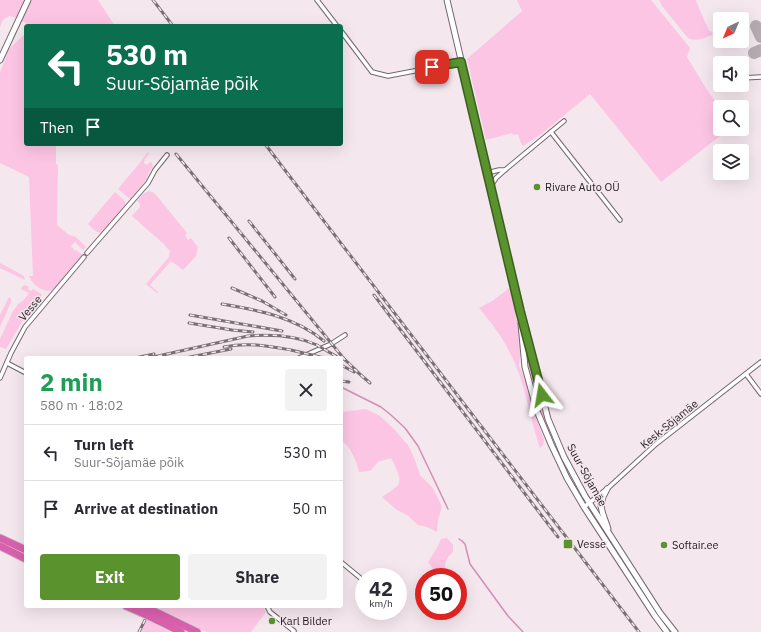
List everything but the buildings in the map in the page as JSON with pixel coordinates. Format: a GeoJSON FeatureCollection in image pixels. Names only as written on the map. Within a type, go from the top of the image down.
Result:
{"type":"FeatureCollection","features":[{"type":"Feature","properties":{"kind":"highway"},"geometry":{"type":"LineString","coordinates":[[0,538],[24,549]]}},
{"type":"Feature","properties":{"kind":"highway"},"geometry":{"type":"LineString","coordinates":[[0,546],[24,558]]}},
{"type":"Feature","properties":{"kind":"highway"},"geometry":{"type":"LineString","coordinates":[[141,609],[197,632]]}},
{"type":"Feature","properties":{"kind":"highway"},"geometry":{"type":"LineString","coordinates":[[158,617],[181,632]]}},
{"type":"Feature","properties":{"kind":"main road"},"geometry":{"type":"LineString","coordinates":[[0,60],[28,0]]}},
{"type":"Feature","properties":{"kind":"main road","name":"Suur-Sõjamäe"},"geometry":{"type":"LineString","coordinates":[[447,0],[490,187],[548,419],[570,468],[590,503],[660,612],[675,632]]}},
{"type":"Feature","properties":{"kind":"main road","name":"Suur-Sõjamäe"},"geometry":{"type":"LineString","coordinates":[[520,311],[525,367],[537,411],[567,478],[584,507],[667,632]]}},
{"type":"Feature","properties":{"kind":"main road"},"geometry":{"type":"LineString","coordinates":[[524,360],[532,358]]}},
{"type":"Feature","properties":{"kind":"main road"},"geometry":{"type":"LineString","coordinates":[[607,489],[601,505],[610,534]]}},
{"type":"Feature","properties":{"kind":"street"},"geometry":{"type":"LineString","coordinates":[[317,0],[335,24]]}},
{"type":"Feature","properties":{"kind":"street"},"geometry":{"type":"LineString","coordinates":[[343,34],[372,72],[388,76],[461,62]]}},
{"type":"Feature","properties":{"kind":"street"},"geometry":{"type":"LineString","coordinates":[[749,78],[761,77]]}},
{"type":"Feature","properties":{"kind":"street"},"geometry":{"type":"LineString","coordinates":[[490,187],[496,178],[564,121]]}},
{"type":"Feature","properties":{"kind":"street"},"geometry":{"type":"LineString","coordinates":[[551,132],[620,220]]}},
{"type":"Feature","properties":{"kind":"street","name":"Vesse"},"geometry":{"type":"LineString","coordinates":[[0,378],[25,327],[148,183],[155,170],[167,155]]}},
{"type":"Feature","properties":{"kind":"street"},"geometry":{"type":"LineString","coordinates":[[487,173],[505,170]]}},
{"type":"Feature","properties":{"kind":"street"},"geometry":{"type":"LineString","coordinates":[[304,356],[332,344],[345,335]]}},
{"type":"Feature","properties":{"kind":"street","name":"Kesk-Sõjamäe"},"geometry":{"type":"LineString","coordinates":[[584,507],[607,489],[656,444],[761,362]]}},
{"type":"Feature","properties":{"kind":"street"},"geometry":{"type":"LineString","coordinates":[[7,363],[24,372]]}},
{"type":"Feature","properties":{"kind":"street"},"geometry":{"type":"LineString","coordinates":[[746,374],[761,394]]}},
{"type":"Feature","properties":{"kind":"street"},"geometry":{"type":"LineString","coordinates":[[343,564],[355,574]]}},
{"type":"Feature","properties":{"kind":"street"},"geometry":{"type":"LineString","coordinates":[[268,608],[270,612],[294,631],[293,632]]}},
{"type":"Feature","properties":{"kind":"shaded area"},"geometry":{"type":"Polygon","coordinates":[[[0,0],[98,0],[114,24],[28,24],[9,16],[3,20],[0,27],[0,0]]]}},
{"type":"Feature","properties":{"kind":"shaded area"},"geometry":{"type":"Polygon","coordinates":[[[517,0],[651,0],[690,48],[687,57],[714,100],[713,100],[713,136],[720,136],[661,182],[590,94],[540,135],[523,146],[518,134],[514,135],[512,133],[486,140],[467,59],[522,11],[517,0]]]}},
{"type":"Feature","properties":{"kind":"shaded area"},"geometry":{"type":"Polygon","coordinates":[[[659,0],[697,0],[696,1],[709,31],[713,34],[694,40],[688,38],[662,6],[659,0]]]}},
{"type":"Feature","properties":{"kind":"shaded area"},"geometry":{"type":"Polygon","coordinates":[[[24,35],[24,146],[56,146],[56,164],[58,165],[57,225],[69,235],[76,237],[86,247],[83,250],[75,242],[71,246],[75,251],[76,250],[83,255],[54,289],[48,291],[36,286],[29,276],[33,276],[29,177],[0,163],[0,72],[9,49],[24,35]]]}},
{"type":"Feature","properties":{"kind":"shaded area"},"geometry":{"type":"Polygon","coordinates":[[[148,152],[149,153],[144,163],[147,165],[150,162],[152,163],[153,167],[146,180],[130,199],[118,189],[148,152]]]}},
{"type":"Feature","properties":{"kind":"shaded area"},"geometry":{"type":"Polygon","coordinates":[[[149,191],[153,192],[157,196],[187,233],[185,235],[188,240],[191,238],[198,247],[196,256],[183,270],[171,261],[150,285],[158,292],[157,293],[146,284],[169,257],[170,251],[132,216],[140,207],[140,204],[137,201],[143,194],[149,191]]]}},
{"type":"Feature","properties":{"kind":"shaded area"},"geometry":{"type":"Polygon","coordinates":[[[115,192],[124,200],[126,204],[103,233],[99,233],[88,224],[115,192]]]}},
{"type":"Feature","properties":{"kind":"shaded area"},"geometry":{"type":"Polygon","coordinates":[[[0,263],[24,276],[25,280],[0,268],[0,263]]]}},
{"type":"Feature","properties":{"kind":"shaded area"},"geometry":{"type":"Polygon","coordinates":[[[25,285],[29,287],[28,289],[31,291],[33,289],[42,295],[23,320],[6,349],[0,347],[0,339],[13,311],[29,293],[21,289],[25,285]]]}},
{"type":"Feature","properties":{"kind":"shaded area"},"geometry":{"type":"Polygon","coordinates":[[[508,288],[510,289],[515,303],[516,319],[519,324],[521,347],[519,366],[524,376],[544,440],[543,445],[540,448],[523,386],[514,362],[499,334],[479,308],[492,301],[508,288]]]}},
{"type":"Feature","properties":{"kind":"shaded area"},"geometry":{"type":"Polygon","coordinates":[[[9,297],[11,302],[0,327],[0,315],[9,297]]]}},
{"type":"Feature","properties":{"kind":"shaded area"},"geometry":{"type":"Polygon","coordinates":[[[529,364],[531,364],[544,411],[553,435],[552,437],[543,420],[537,403],[528,367],[529,364]]]}},
{"type":"Feature","properties":{"kind":"shaded area"},"geometry":{"type":"Polygon","coordinates":[[[366,409],[380,416],[408,445],[420,475],[432,487],[442,507],[438,520],[437,532],[427,527],[418,525],[382,497],[395,488],[399,482],[398,472],[391,458],[378,462],[370,471],[359,472],[353,454],[343,442],[343,412],[366,409]]]}},
{"type":"Feature","properties":{"kind":"shaded area"},"geometry":{"type":"Polygon","coordinates":[[[447,538],[453,545],[453,552],[445,563],[445,568],[432,568],[428,562],[441,539],[447,538]]]}},
{"type":"Feature","properties":{"kind":"shaded area"},"geometry":{"type":"Polygon","coordinates":[[[158,608],[264,608],[266,612],[251,632],[206,632],[158,608]]]}},
{"type":"Feature","properties":{"kind":"shaded area"},"geometry":{"type":"Polygon","coordinates":[[[147,620],[170,632],[140,632],[147,620]]]}},
{"type":"Feature","properties":{"kind":"waterway"},"geometry":{"type":"LineString","coordinates":[[343,388],[381,407],[405,428],[418,446],[448,509]]}},
{"type":"Feature","properties":{"kind":"waterway"},"geometry":{"type":"LineString","coordinates":[[459,539],[465,544],[470,564],[508,616],[523,632]]}},
{"type":"Feature","properties":{"kind":"taxiway"},"geometry":{"type":"LineString","coordinates":[[756,26],[761,37]]}},
{"type":"Feature","properties":{"kind":"taxiway"},"geometry":{"type":"LineString","coordinates":[[754,53],[761,50]]}},
{"type":"Feature","properties":{"kind":"railway"},"geometry":{"type":"LineString","coordinates":[[153,0],[171,24]]}},
{"type":"Feature","properties":{"kind":"railway"},"geometry":{"type":"LineString","coordinates":[[267,146],[639,632]]}},
{"type":"Feature","properties":{"kind":"railway"},"geometry":{"type":"LineString","coordinates":[[176,154],[342,356]]}},
{"type":"Feature","properties":{"kind":"railway"},"geometry":{"type":"LineString","coordinates":[[249,221],[295,279]]}},
{"type":"Feature","properties":{"kind":"railway"},"geometry":{"type":"LineString","coordinates":[[229,238],[275,297]]}},
{"type":"Feature","properties":{"kind":"railway"},"geometry":{"type":"LineString","coordinates":[[232,288],[262,301],[286,315]]}},
{"type":"Feature","properties":{"kind":"railway"},"geometry":{"type":"LineString","coordinates":[[374,295],[558,537]]}},
{"type":"Feature","properties":{"kind":"railway"},"geometry":{"type":"LineString","coordinates":[[222,304],[262,312],[288,320],[301,326],[324,341]]}},
{"type":"Feature","properties":{"kind":"railway"},"geometry":{"type":"LineString","coordinates":[[190,315],[282,331]]}},
{"type":"Feature","properties":{"kind":"railway"},"geometry":{"type":"LineString","coordinates":[[189,323],[253,332]]}},
{"type":"Feature","properties":{"kind":"railway"},"geometry":{"type":"LineString","coordinates":[[158,356],[248,336],[266,335],[300,339],[317,345],[336,356]]}},
{"type":"Feature","properties":{"kind":"railway"},"geometry":{"type":"LineString","coordinates":[[224,347],[241,345],[266,346],[316,356]]}},
{"type":"Feature","properties":{"kind":"railway"},"geometry":{"type":"LineString","coordinates":[[195,356],[231,349]]}},
{"type":"Feature","properties":{"kind":"railway"},"geometry":{"type":"LineString","coordinates":[[144,356],[154,354]]}},
{"type":"Feature","properties":{"kind":"railway"},"geometry":{"type":"LineString","coordinates":[[343,358],[357,371]]}},
{"type":"Feature","properties":{"kind":"railway"},"geometry":{"type":"LineString","coordinates":[[343,366],[354,372]]}},
{"type":"Feature","properties":{"kind":"railway"},"geometry":{"type":"LineString","coordinates":[[354,369],[370,383]]}},
{"type":"Feature","properties":{"kind":"railway"},"geometry":{"type":"LineString","coordinates":[[343,381],[349,382]]}},
{"type":"Feature","properties":{"kind":"railway"},"geometry":{"type":"LineString","coordinates":[[139,632],[151,608]]}},
{"type":"Feature","properties":{"kind":"place","name":"Rivare Auto OÜ"},"geometry":{"type":"Point","coordinates":[537,187]}},
{"type":"Feature","properties":{"kind":"place","name":"Vesse"},"geometry":{"type":"Point","coordinates":[568,544]}},
{"type":"Feature","properties":{"kind":"place","name":"Softair.ee"},"geometry":{"type":"Point","coordinates":[664,545]}},
{"type":"Feature","properties":{"kind":"place","name":"Karl Bilder"},"geometry":{"type":"Point","coordinates":[272,621]}},
{"type":"Feature","properties":{"kind":"route"},"geometry":{"type":"LineString","coordinates":[[432,67],[461,62],[520,311],[542,395]]}}]}
